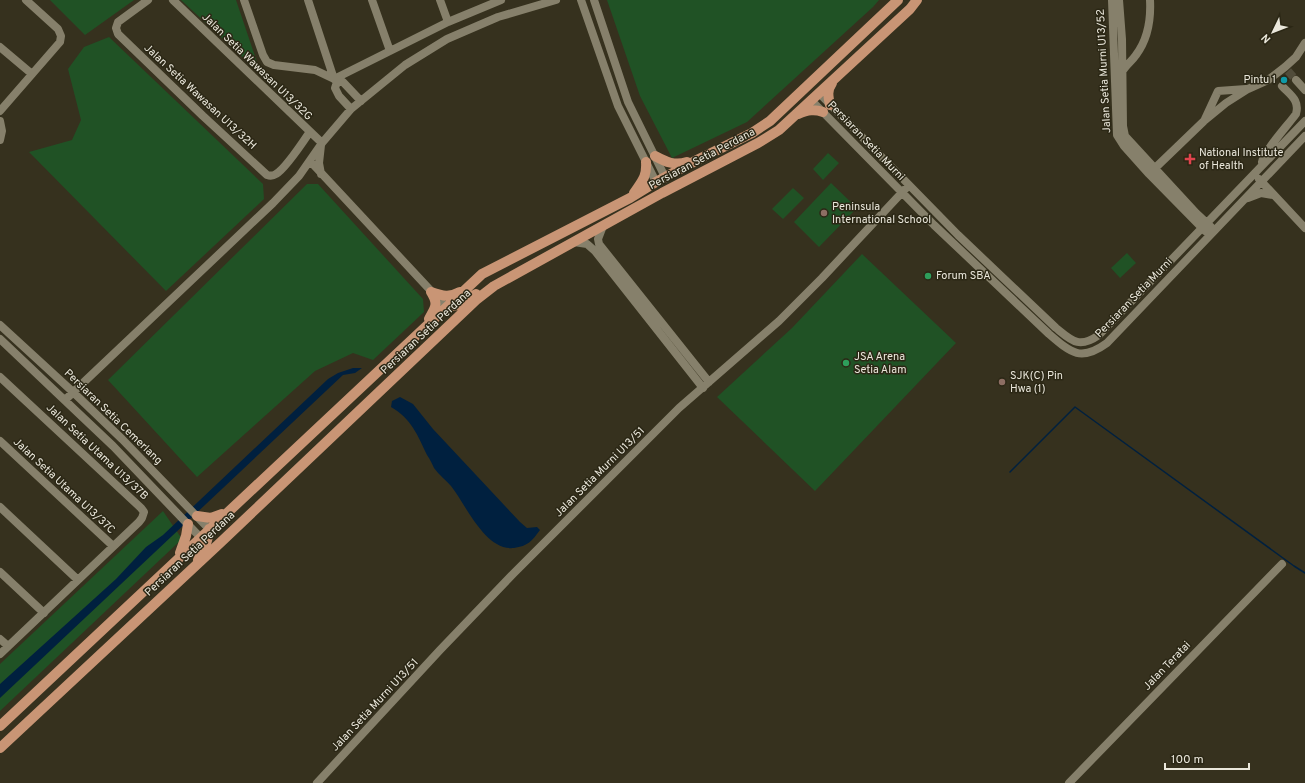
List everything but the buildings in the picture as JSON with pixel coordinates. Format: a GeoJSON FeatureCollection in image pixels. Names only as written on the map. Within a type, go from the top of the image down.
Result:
{"type":"FeatureCollection","features":[{"type":"Feature","properties":{"kind":"main road","name":"Persiaran Setia Perdana"},"geometry":{"type":"LineString","coordinates":[[0,726],[482,274],[630,198],[699,159],[752,133],[770,121],[791,102],[898,0]]}},
{"type":"Feature","properties":{"kind":"main road","name":"Persiaran Setia Perdana"},"geometry":{"type":"LineString","coordinates":[[0,748],[237,527],[471,305],[492,288],[645,203],[758,143],[779,130],[813,95],[840,73],[917,0]]}},
{"type":"Feature","properties":{"kind":"main road"},"geometry":{"type":"LineString","coordinates":[[795,115],[810,110],[827,109],[828,89],[840,73]]}},
{"type":"Feature","properties":{"kind":"main road"},"geometry":{"type":"LineString","coordinates":[[791,102],[805,93],[813,95],[812,86],[820,74]]}},
{"type":"Feature","properties":{"kind":"main road"},"geometry":{"type":"LineString","coordinates":[[655,156],[674,164],[682,164],[699,159]]}},
{"type":"Feature","properties":{"kind":"main road"},"geometry":{"type":"LineString","coordinates":[[630,198],[645,177],[646,162]]}},
{"type":"Feature","properties":{"kind":"main road"},"geometry":{"type":"LineString","coordinates":[[645,203],[662,181],[690,179]]}},
{"type":"Feature","properties":{"kind":"main road"},"geometry":{"type":"LineString","coordinates":[[432,292],[445,296],[452,296],[470,285]]}},
{"type":"Feature","properties":{"kind":"main road"},"geometry":{"type":"LineString","coordinates":[[446,307],[457,305],[478,293],[492,288]]}},
{"type":"Feature","properties":{"kind":"main road"},"geometry":{"type":"LineString","coordinates":[[422,330],[436,308],[435,299],[432,292]]}},
{"type":"Feature","properties":{"kind":"main road"},"geometry":{"type":"LineString","coordinates":[[196,516],[212,518],[228,511]]}},
{"type":"Feature","properties":{"kind":"main road"},"geometry":{"type":"LineString","coordinates":[[177,559],[184,543],[185,521]]}},
{"type":"Feature","properties":{"kind":"main road"},"geometry":{"type":"LineString","coordinates":[[196,565],[207,544],[206,534],[237,527]]}},
{"type":"Feature","properties":{"kind":"street"},"geometry":{"type":"LineString","coordinates":[[0,111],[60,42],[61,36],[58,29],[26,0]]}},
{"type":"Feature","properties":{"kind":"street","name":"Jalan Setia Wawasan U13/32H"},"geometry":{"type":"LineString","coordinates":[[148,0],[118,22],[116,28],[118,34],[267,175],[272,176],[277,174],[293,156],[310,132]]}},
{"type":"Feature","properties":{"kind":"street","name":"Jalan Setia Wawasan U13/32G"},"geometry":{"type":"LineString","coordinates":[[173,0],[321,144]]}},
{"type":"Feature","properties":{"kind":"street"},"geometry":{"type":"LineString","coordinates":[[244,0],[263,55],[267,62],[274,65],[315,70],[335,81],[343,82],[361,101]]}},
{"type":"Feature","properties":{"kind":"street"},"geometry":{"type":"LineString","coordinates":[[308,0],[335,81],[335,88],[351,109]]}},
{"type":"Feature","properties":{"kind":"street"},"geometry":{"type":"LineString","coordinates":[[372,0],[390,51]]}},
{"type":"Feature","properties":{"kind":"street"},"geometry":{"type":"LineString","coordinates":[[440,0],[448,22]]}},
{"type":"Feature","properties":{"kind":"street"},"geometry":{"type":"LineString","coordinates":[[335,81],[448,22],[500,0]]}},
{"type":"Feature","properties":{"kind":"street"},"geometry":{"type":"LineString","coordinates":[[64,400],[273,203],[301,173],[321,144],[351,109],[405,65],[447,39],[498,17],[556,0]]}},
{"type":"Feature","properties":{"kind":"street"},"geometry":{"type":"LineString","coordinates":[[581,0],[618,106],[646,162],[662,181]]}},
{"type":"Feature","properties":{"kind":"street"},"geometry":{"type":"LineString","coordinates":[[593,0],[628,102],[655,156],[662,181]]}},
{"type":"Feature","properties":{"kind":"street","name":"Jalan Setia Murni U13/52"},"geometry":{"type":"LineString","coordinates":[[1112,0],[1117,135],[1124,146],[1152,171],[1212,233]]}},
{"type":"Feature","properties":{"kind":"street","name":"Jalan Setia Murni U13/52"},"geometry":{"type":"LineString","coordinates":[[1119,0],[1122,45],[1124,131],[1125,136],[1152,171]]}},
{"type":"Feature","properties":{"kind":"street"},"geometry":{"type":"LineString","coordinates":[[1122,72],[1127,64],[1136,55],[1144,40],[1150,14],[1150,0]]}},
{"type":"Feature","properties":{"kind":"street"},"geometry":{"type":"LineString","coordinates":[[1152,171],[1204,121],[1226,103],[1248,89],[1262,83],[1278,81],[1305,44]]}},
{"type":"Feature","properties":{"kind":"street"},"geometry":{"type":"LineString","coordinates":[[1122,45],[1127,52],[1136,55]]}},
{"type":"Feature","properties":{"kind":"street"},"geometry":{"type":"LineString","coordinates":[[0,47],[32,74]]}},
{"type":"Feature","properties":{"kind":"street"},"geometry":{"type":"LineString","coordinates":[[1296,80],[1305,90]]}},
{"type":"Feature","properties":{"kind":"street"},"geometry":{"type":"LineString","coordinates":[[1261,166],[1262,158],[1289,124],[1298,108],[1297,103],[1278,81]]}},
{"type":"Feature","properties":{"kind":"street"},"geometry":{"type":"LineString","coordinates":[[1204,121],[1218,91],[1248,89]]}},
{"type":"Feature","properties":{"kind":"street","name":"Persiaran Setia Murni"},"geometry":{"type":"LineString","coordinates":[[813,95],[909,185],[1052,324],[1070,340],[1078,343],[1090,342],[1099,336],[1305,121]]}},
{"type":"Feature","properties":{"kind":"street","name":"Persiaran Setia Murni"},"geometry":{"type":"LineString","coordinates":[[827,109],[887,179],[965,256],[1064,347],[1075,353],[1086,354],[1097,351],[1107,343],[1305,136]]}},
{"type":"Feature","properties":{"kind":"street"},"geometry":{"type":"LineString","coordinates":[[0,121],[2,131],[0,140]]}},
{"type":"Feature","properties":{"kind":"street"},"geometry":{"type":"LineString","coordinates":[[321,144],[319,163],[322,174]]}},
{"type":"Feature","properties":{"kind":"street"},"geometry":{"type":"LineString","coordinates":[[310,161],[446,307]]}},
{"type":"Feature","properties":{"kind":"street"},"geometry":{"type":"LineString","coordinates":[[1274,195],[1271,182],[1274,172],[1280,163]]}},
{"type":"Feature","properties":{"kind":"street"},"geometry":{"type":"LineString","coordinates":[[301,173],[313,171],[322,174]]}},
{"type":"Feature","properties":{"kind":"street"},"geometry":{"type":"LineString","coordinates":[[1254,174],[1305,228]]}},
{"type":"Feature","properties":{"kind":"street"},"geometry":{"type":"LineString","coordinates":[[887,179],[891,190],[892,203],[901,201],[913,205]]}},
{"type":"Feature","properties":{"kind":"street","name":"Jalan Setia Murni U13/51"},"geometry":{"type":"LineString","coordinates":[[317,783],[440,650],[513,574],[679,408],[779,321],[909,185]]}},
{"type":"Feature","properties":{"kind":"street"},"geometry":{"type":"LineString","coordinates":[[1243,200],[1261,193],[1274,195]]}},
{"type":"Feature","properties":{"kind":"street"},"geometry":{"type":"LineString","coordinates":[[1193,239],[1193,215],[1206,216],[1219,211]]}},
{"type":"Feature","properties":{"kind":"street"},"geometry":{"type":"LineString","coordinates":[[603,226],[598,239],[599,244],[709,382]]}},
{"type":"Feature","properties":{"kind":"street"},"geometry":{"type":"LineString","coordinates":[[574,242],[587,244],[595,251],[703,388]]}},
{"type":"Feature","properties":{"kind":"street","name":"Persiaran Setia Cemerlang"},"geometry":{"type":"LineString","coordinates":[[0,325],[122,439],[196,516],[206,534]]}},
{"type":"Feature","properties":{"kind":"street","name":"Persiaran Setia Cemerlang"},"geometry":{"type":"LineString","coordinates":[[0,339],[113,446],[185,521],[206,534]]}},
{"type":"Feature","properties":{"kind":"street","name":"Jalan Setia Utama U13/37B"},"geometry":{"type":"LineString","coordinates":[[0,377],[144,512],[142,518],[113,546]]}},
{"type":"Feature","properties":{"kind":"street","name":"Jalan Setia Utama U13/37C"},"geometry":{"type":"LineString","coordinates":[[0,441],[113,546]]}},
{"type":"Feature","properties":{"kind":"street"},"geometry":{"type":"LineString","coordinates":[[0,507],[78,580]]}},
{"type":"Feature","properties":{"kind":"street"},"geometry":{"type":"LineString","coordinates":[[0,654],[113,546]]}},
{"type":"Feature","properties":{"kind":"street","name":"Jalan Teratai"},"geometry":{"type":"LineString","coordinates":[[1069,783],[1282,564]]}},
{"type":"Feature","properties":{"kind":"street"},"geometry":{"type":"LineString","coordinates":[[0,572],[44,613]]}},
{"type":"Feature","properties":{"kind":"street"},"geometry":{"type":"LineString","coordinates":[[0,639],[8,646]]}},
{"type":"Feature","properties":{"kind":"green space"},"geometry":{"type":"Polygon","coordinates":[[[50,0],[134,0],[85,35],[50,0]]]}},
{"type":"Feature","properties":{"kind":"green space"},"geometry":{"type":"Polygon","coordinates":[[[181,0],[236,0],[261,74],[181,0]]]}},
{"type":"Feature","properties":{"kind":"green space"},"geometry":{"type":"Polygon","coordinates":[[[607,0],[879,0],[747,122],[672,158],[640,96],[607,0]]]}},
{"type":"Feature","properties":{"kind":"green space"},"geometry":{"type":"Polygon","coordinates":[[[109,37],[263,184],[264,199],[166,291],[29,152],[72,140],[81,120],[68,69],[84,47],[109,37]]]}},
{"type":"Feature","properties":{"kind":"green space"},"geometry":{"type":"Polygon","coordinates":[[[828,153],[839,163],[823,180],[813,169],[828,153]]]}},
{"type":"Feature","properties":{"kind":"green space"},"geometry":{"type":"Polygon","coordinates":[[[831,183],[857,208],[819,247],[794,222],[831,183]]]}},
{"type":"Feature","properties":{"kind":"green space"},"geometry":{"type":"Polygon","coordinates":[[[307,184],[318,184],[423,299],[424,312],[373,360],[353,353],[315,371],[197,477],[108,380],[307,184]]]}},
{"type":"Feature","properties":{"kind":"green space"},"geometry":{"type":"Polygon","coordinates":[[[793,188],[804,198],[783,219],[772,209],[793,188]]]}},
{"type":"Feature","properties":{"kind":"green space"},"geometry":{"type":"Polygon","coordinates":[[[1127,253],[1136,263],[1120,278],[1111,268],[1127,253]]]}},
{"type":"Feature","properties":{"kind":"green space","name":"JSA Arena Setia Alam"},"geometry":{"type":"Polygon","coordinates":[[[862,254],[956,343],[815,491],[717,397],[792,328],[862,254]]]}},
{"type":"Feature","properties":{"kind":"green space"},"geometry":{"type":"Polygon","coordinates":[[[163,511],[182,539],[0,711],[0,664],[163,511]]]}},
{"type":"Feature","properties":{"kind":"water"},"geometry":{"type":"Polygon","coordinates":[[[353,368],[362,368],[355,373],[343,375],[0,698],[0,684],[116,579],[146,547],[163,535],[328,379],[338,373],[353,368]]]}},
{"type":"Feature","properties":{"kind":"water"},"geometry":{"type":"Polygon","coordinates":[[[400,397],[413,404],[433,429],[520,522],[527,528],[537,527],[540,530],[532,540],[519,547],[504,547],[485,535],[451,486],[434,468],[417,434],[409,422],[398,411],[391,407],[392,401],[400,397]]]}},
{"type":"Feature","properties":{"kind":"waterway"},"geometry":{"type":"LineString","coordinates":[[1010,472],[1075,407],[1305,573]]}},
{"type":"Feature","properties":{"kind":"tunnel"},"geometry":{"type":"LineString","coordinates":[[1288,71],[1296,80]]}},
{"type":"Feature","properties":{"kind":"place","name":"Pintu 1"},"geometry":{"type":"Point","coordinates":[1284,80]}},
{"type":"Feature","properties":{"kind":"place","name":"National Institute of Health"},"geometry":{"type":"Point","coordinates":[1190,159]}},
{"type":"Feature","properties":{"kind":"place","name":"Peninsula International School"},"geometry":{"type":"Point","coordinates":[824,213]}},
{"type":"Feature","properties":{"kind":"place","name":"Forum SBA"},"geometry":{"type":"Point","coordinates":[928,276]}},
{"type":"Feature","properties":{"kind":"place","name":"JSA Arena Setia Alam"},"geometry":{"type":"Point","coordinates":[846,363]}},
{"type":"Feature","properties":{"kind":"place","name":"SJK(C) Pin Hwa (1)"},"geometry":{"type":"Point","coordinates":[1002,382]}}]}
